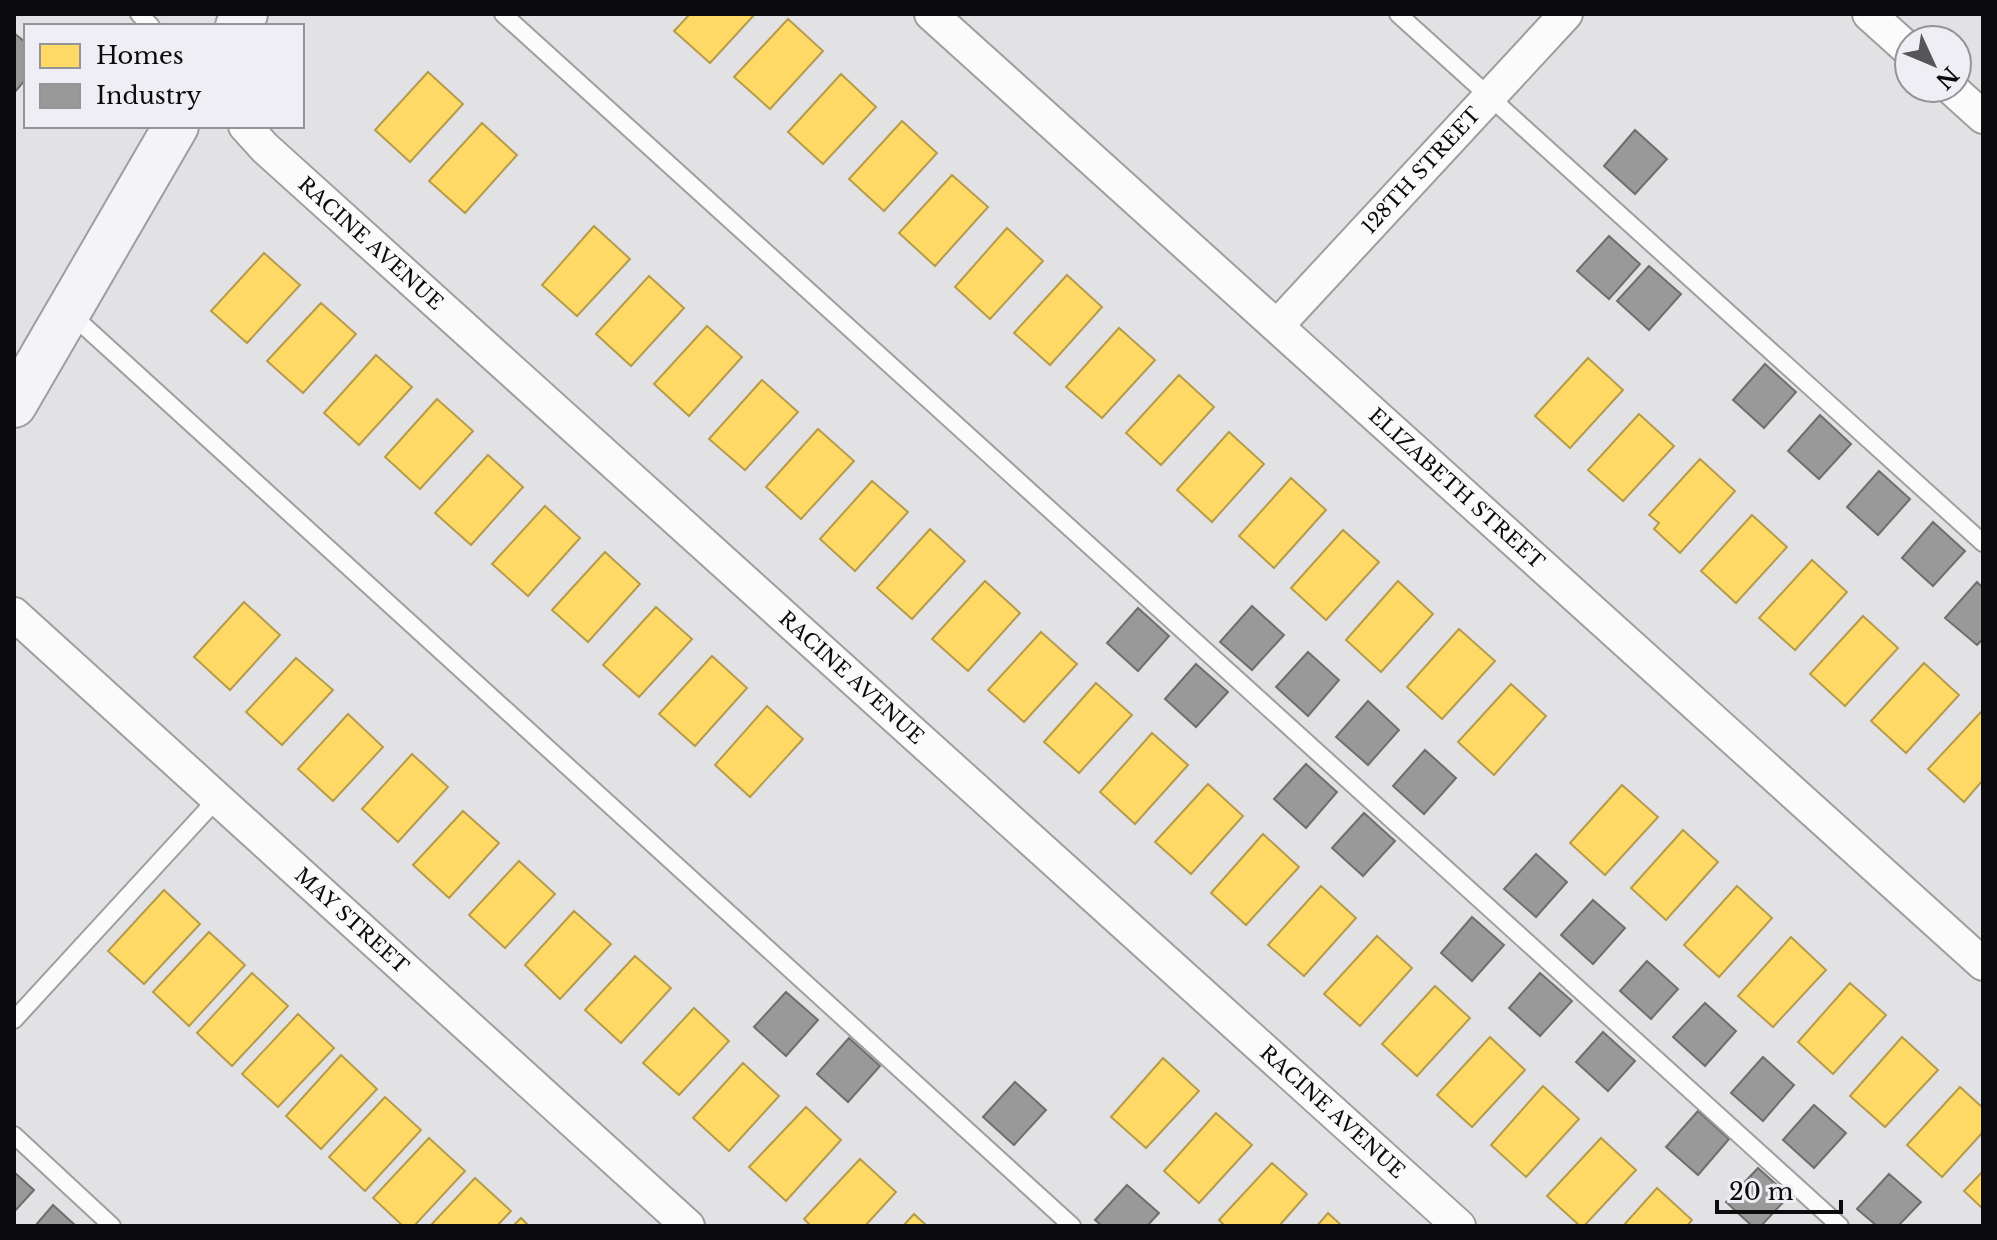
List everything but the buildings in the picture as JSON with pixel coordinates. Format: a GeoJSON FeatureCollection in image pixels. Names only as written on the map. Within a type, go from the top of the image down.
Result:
{"type":"FeatureCollection","features":[{"type":"Feature","properties":{"kind":"street","name":"ELIZABETH STREET"},"geometry":{"type":"LineString","coordinates":[[931,14],[1983,964]]}},
{"type":"Feature","properties":{"kind":"street","name":"128TH STREET"},"geometry":{"type":"LineString","coordinates":[[1277,326],[1566,14]]}},
{"type":"Feature","properties":{"kind":"street"},"geometry":{"type":"LineString","coordinates":[[1869,14],[1893,36]]}},
{"type":"Feature","properties":{"kind":"street"},"geometry":{"type":"LineString","coordinates":[[14,405],[175,128]]}},
{"type":"Feature","properties":{"kind":"street","name":"RACINE AVENUE"},"geometry":{"type":"LineString","coordinates":[[247,128],[265,148],[1459,1226]]}},
{"type":"Feature","properties":{"kind":"street","name":"MAY STREET"},"geometry":{"type":"LineString","coordinates":[[14,614],[688,1226]]}},
{"type":"Feature","properties":{"kind":"lane"},"geometry":{"type":"LineString","coordinates":[[503,14],[1840,1226]]}},
{"type":"Feature","properties":{"kind":"lane"},"geometry":{"type":"LineString","coordinates":[[1398,14],[1983,543]]}},
{"type":"Feature","properties":{"kind":"lane"},"geometry":{"type":"LineString","coordinates":[[68,312],[1072,1226]]}},
{"type":"Feature","properties":{"kind":"lane"},"geometry":{"type":"LineString","coordinates":[[14,1020],[217,799]]}},
{"type":"Feature","properties":{"kind":"lane"},"geometry":{"type":"LineString","coordinates":[[14,1135],[112,1226]]}}]}
